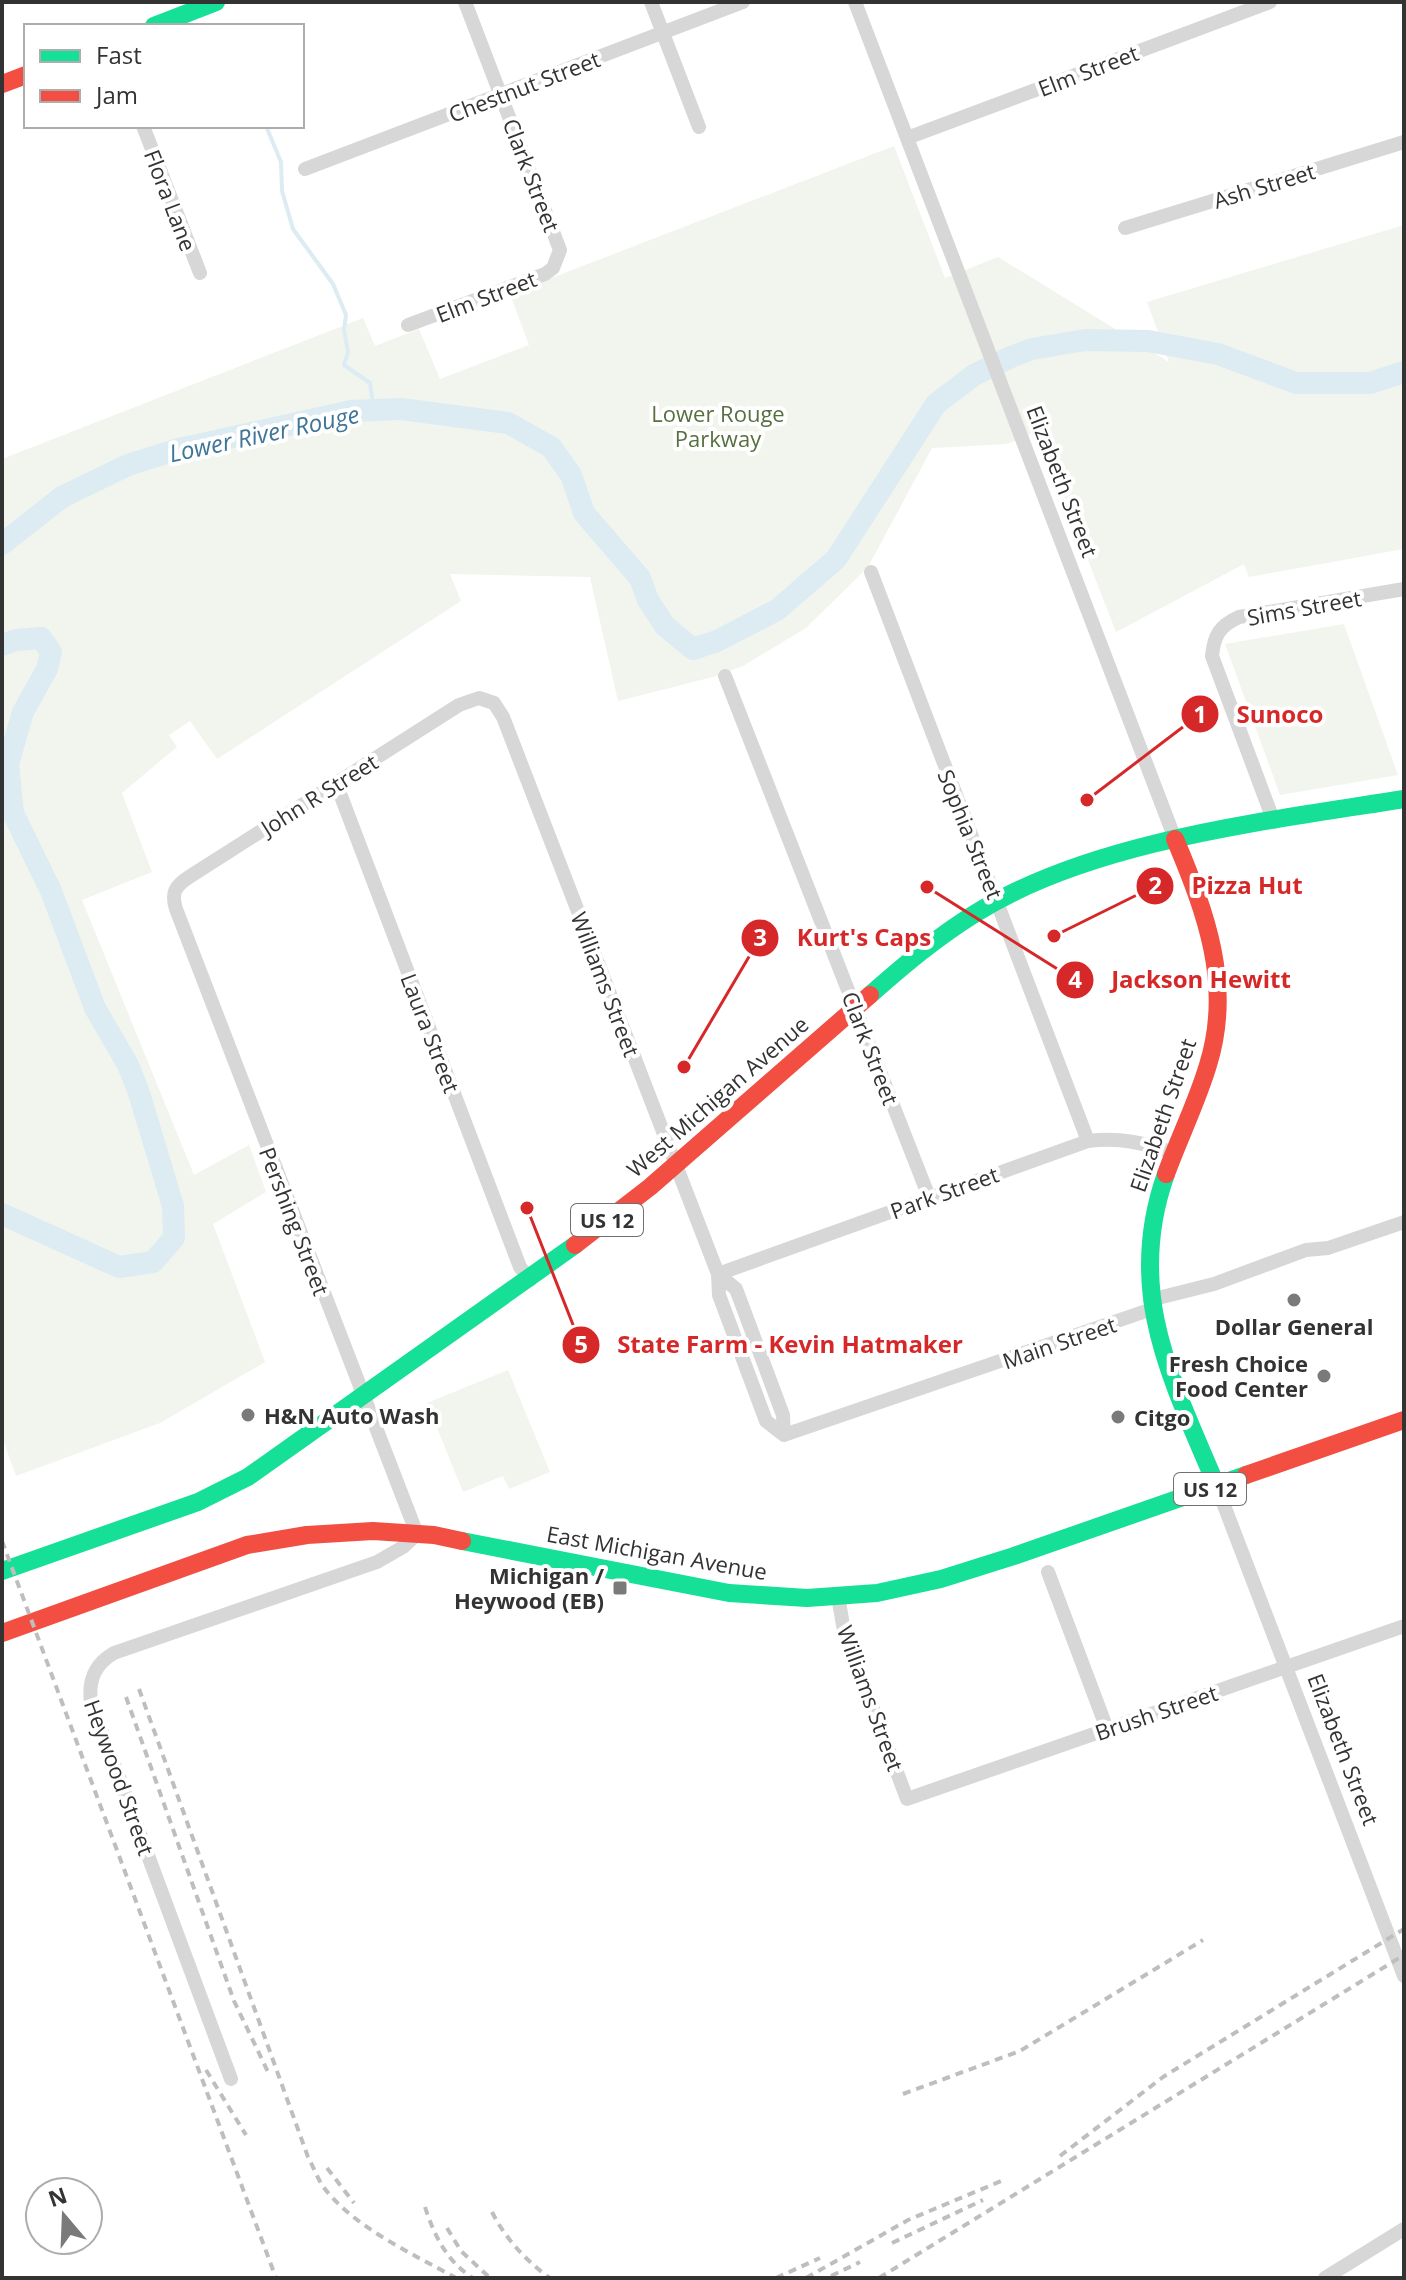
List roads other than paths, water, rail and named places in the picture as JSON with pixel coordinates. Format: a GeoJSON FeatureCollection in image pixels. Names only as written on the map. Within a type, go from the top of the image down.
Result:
{"type":"FeatureCollection","features":[{"type":"Feature","properties":{"kind":"main road"},"geometry":{"type":"LineString","coordinates":[[159,24],[216,2]]}},
{"type":"Feature","properties":{"kind":"main road"},"geometry":{"type":"LineString","coordinates":[[2,84],[24,76]]}},
{"type":"Feature","properties":{"kind":"main road","name":"West Michigan Avenue"},"geometry":{"type":"LineString","coordinates":[[7,1569],[198,1502],[248,1477],[530,1280],[674,1166],[950,927],[997,899],[1048,876],[1175,839],[1404,799]]}},
{"type":"Feature","properties":{"kind":"main road","name":"Elizabeth Street"},"geometry":{"type":"LineString","coordinates":[[1175,839],[1211,927],[1218,960],[1220,995],[1211,1057],[1156,1201],[1148,1255],[1151,1305],[1159,1336],[1217,1487]]}},
{"type":"Feature","properties":{"kind":"main road","name":"East Michigan Avenue"},"geometry":{"type":"LineString","coordinates":[[2,1633],[247,1545],[307,1535],[373,1531],[457,1539],[729,1593],[783,1598],[877,1593],[941,1579],[1217,1487],[1404,1420]]}},
{"type":"Feature","properties":{"kind":"street","name":"Clark Street"},"geometry":{"type":"LineString","coordinates":[[465,2],[558,241],[558,260]]}},
{"type":"Feature","properties":{"kind":"street"},"geometry":{"type":"LineString","coordinates":[[651,2],[699,127]]}},
{"type":"Feature","properties":{"kind":"street","name":"Chestnut Street"},"geometry":{"type":"LineString","coordinates":[[305,169],[743,2]]}},
{"type":"Feature","properties":{"kind":"street","name":"Elizabeth Street"},"geometry":{"type":"LineString","coordinates":[[855,2],[1175,839]]}},
{"type":"Feature","properties":{"kind":"street","name":"Elm Street"},"geometry":{"type":"LineString","coordinates":[[907,138],[1270,2]]}},
{"type":"Feature","properties":{"kind":"street","name":"Flora Lane"},"geometry":{"type":"LineString","coordinates":[[144,128],[200,273]]}},
{"type":"Feature","properties":{"kind":"street","name":"Ash Street"},"geometry":{"type":"LineString","coordinates":[[1125,228],[1404,142]]}},
{"type":"Feature","properties":{"kind":"street","name":"Elm Street"},"geometry":{"type":"LineString","coordinates":[[408,325],[545,274],[558,260]]}},
{"type":"Feature","properties":{"kind":"street","name":"Sophia Street"},"geometry":{"type":"LineString","coordinates":[[871,572],[1088,1141]]}},
{"type":"Feature","properties":{"kind":"street","name":"Sims Street"},"geometry":{"type":"LineString","coordinates":[[1274,822],[1212,656],[1216,634],[1239,617],[1404,589]]}},
{"type":"Feature","properties":{"kind":"street","name":"Clark Street"},"geometry":{"type":"LineString","coordinates":[[725,676],[929,1197]]}},
{"type":"Feature","properties":{"kind":"street","name":"John R Street"},"geometry":{"type":"LineString","coordinates":[[176,909],[173,893],[182,881],[459,705],[472,699],[486,699]]}},
{"type":"Feature","properties":{"kind":"street","name":"Williams Street"},"geometry":{"type":"LineString","coordinates":[[486,699],[494,703],[503,717],[718,1274],[736,1289],[783,1415],[784,1435]]}},
{"type":"Feature","properties":{"kind":"street","name":"Laura Street"},"geometry":{"type":"LineString","coordinates":[[336,783],[520,1267],[530,1280]]}},
{"type":"Feature","properties":{"kind":"street","name":"Pershing Street"},"geometry":{"type":"LineString","coordinates":[[176,909],[417,1534]]}},
{"type":"Feature","properties":{"kind":"street","name":"Park Street"},"geometry":{"type":"LineString","coordinates":[[718,1274],[1088,1141],[1136,1140],[1174,1153]]}},
{"type":"Feature","properties":{"kind":"street","name":"Main Street"},"geometry":{"type":"LineString","coordinates":[[784,1435],[1306,1250],[1328,1248],[1404,1222]]}},
{"type":"Feature","properties":{"kind":"street","name":"Elizabeth Street"},"geometry":{"type":"LineString","coordinates":[[1217,1487],[1404,1976]]}},
{"type":"Feature","properties":{"kind":"street","name":"Heywood Street"},"geometry":{"type":"LineString","coordinates":[[231,2079],[91,1702],[91,1682],[100,1663],[114,1653],[377,1562],[403,1547],[417,1534]]}},
{"type":"Feature","properties":{"kind":"street"},"geometry":{"type":"LineString","coordinates":[[1048,1572],[1107,1729]]}},
{"type":"Feature","properties":{"kind":"street","name":"Williams Street"},"geometry":{"type":"LineString","coordinates":[[838,1596],[844,1631],[907,1799]]}},
{"type":"Feature","properties":{"kind":"street","name":"Brush Street"},"geometry":{"type":"LineString","coordinates":[[907,1799],[1404,1626]]}},
{"type":"Feature","properties":{"kind":"street"},"geometry":{"type":"LineString","coordinates":[[1327,2278],[1404,2229]]}},
{"type":"Feature","properties":{"kind":"waterway"},"geometry":{"type":"LineString","coordinates":[[267,128],[281,162],[282,191],[293,229],[333,284],[346,315],[344,330],[348,352],[344,365],[370,383],[374,410]]}},
{"type":"Feature","properties":{"kind":"waterway","name":"Lower River Rouge"},"geometry":{"type":"LineString","coordinates":[[2,544],[62,497],[128,465],[179,449],[351,411],[401,409],[508,423],[551,447],[571,475],[584,513],[640,578],[648,600],[665,626],[693,649],[717,641],[777,610],[836,559],[936,404],[974,375],[1011,357],[1032,349],[1085,340],[1148,341],[1218,354],[1296,383],[1370,383],[1404,372]]}},
{"type":"Feature","properties":{"kind":"waterway","name":"Lower River Rouge"},"geometry":{"type":"LineString","coordinates":[[2,645],[16,640],[41,638],[51,652],[47,669],[23,712],[8,764],[13,813],[51,891],[95,1008],[128,1065],[139,1093],[173,1206],[174,1238],[153,1262],[119,1267],[2,1214]]}},
{"type":"Feature","properties":{"kind":"railway"},"geometry":{"type":"LineString","coordinates":[[2,1541],[276,2278]]}},
{"type":"Feature","properties":{"kind":"railway"},"geometry":{"type":"LineString","coordinates":[[139,1689],[308,2157],[320,2182],[334,2200],[366,2226],[456,2278]]}},
{"type":"Feature","properties":{"kind":"railway"},"geometry":{"type":"LineString","coordinates":[[126,1697],[234,2001],[269,2074]]}},
{"type":"Feature","properties":{"kind":"railway"},"geometry":{"type":"LineString","coordinates":[[1060,2156],[1163,2077],[1404,1929]]}},
{"type":"Feature","properties":{"kind":"railway"},"geometry":{"type":"LineString","coordinates":[[903,2094],[1020,2051],[1203,1940]]}},
{"type":"Feature","properties":{"kind":"railway"},"geometry":{"type":"LineString","coordinates":[[879,2278],[1404,1955]]}},
{"type":"Feature","properties":{"kind":"railway"},"geometry":{"type":"LineString","coordinates":[[206,2070],[246,2135]]}},
{"type":"Feature","properties":{"kind":"railway"},"geometry":{"type":"LineString","coordinates":[[327,2168],[354,2203]]}},
{"type":"Feature","properties":{"kind":"railway"},"geometry":{"type":"LineString","coordinates":[[806,2278],[908,2220],[1006,2179]]}},
{"type":"Feature","properties":{"kind":"railway"},"geometry":{"type":"LineString","coordinates":[[892,2243],[983,2200]]}},
{"type":"Feature","properties":{"kind":"railway"},"geometry":{"type":"LineString","coordinates":[[425,2207],[443,2247],[456,2264],[473,2278]]}},
{"type":"Feature","properties":{"kind":"railway"},"geometry":{"type":"LineString","coordinates":[[492,2212],[517,2248],[550,2278]]}},
{"type":"Feature","properties":{"kind":"railway"},"geometry":{"type":"LineString","coordinates":[[447,2228],[461,2251],[490,2278]]}},
{"type":"Feature","properties":{"kind":"railway"},"geometry":{"type":"LineString","coordinates":[[776,2278],[820,2258]]}},
{"type":"Feature","properties":{"kind":"railway"},"geometry":{"type":"LineString","coordinates":[[831,2276],[860,2262]]}},
{"type":"Feature","properties":{"kind":"place","name":"Sunoco"},"geometry":{"type":"Point","coordinates":[1087,800]}},
{"type":"Feature","properties":{"kind":"place","name":"Jackson Hewitt"},"geometry":{"type":"Point","coordinates":[927,887]}},
{"type":"Feature","properties":{"kind":"place","name":"Pizza Hut"},"geometry":{"type":"Point","coordinates":[1054,936]}},
{"type":"Feature","properties":{"kind":"place","name":"Kurt's Caps"},"geometry":{"type":"Point","coordinates":[684,1067]}},
{"type":"Feature","properties":{"kind":"place","name":"State Farm - Kevin Hatmaker"},"geometry":{"type":"Point","coordinates":[527,1208]}},
{"type":"Feature","properties":{"kind":"place","name":"Dollar General"},"geometry":{"type":"Point","coordinates":[1294,1300]}},
{"type":"Feature","properties":{"kind":"place","name":"Fresh Choice Food Center"},"geometry":{"type":"Point","coordinates":[1324,1376]}},
{"type":"Feature","properties":{"kind":"place","name":"H&N Auto Wash"},"geometry":{"type":"Point","coordinates":[248,1415]}},
{"type":"Feature","properties":{"kind":"place","name":"Citgo"},"geometry":{"type":"Point","coordinates":[1118,1417]}},
{"type":"Feature","properties":{"kind":"place","name":"Michigan / Heywood (EB)"},"geometry":{"type":"Point","coordinates":[620,1588]}},
{"type":"Feature","properties":{"kind":"park label","name":"Lower Rouge Parkway"},"geometry":{"type":"Point","coordinates":[718,426]}}]}
